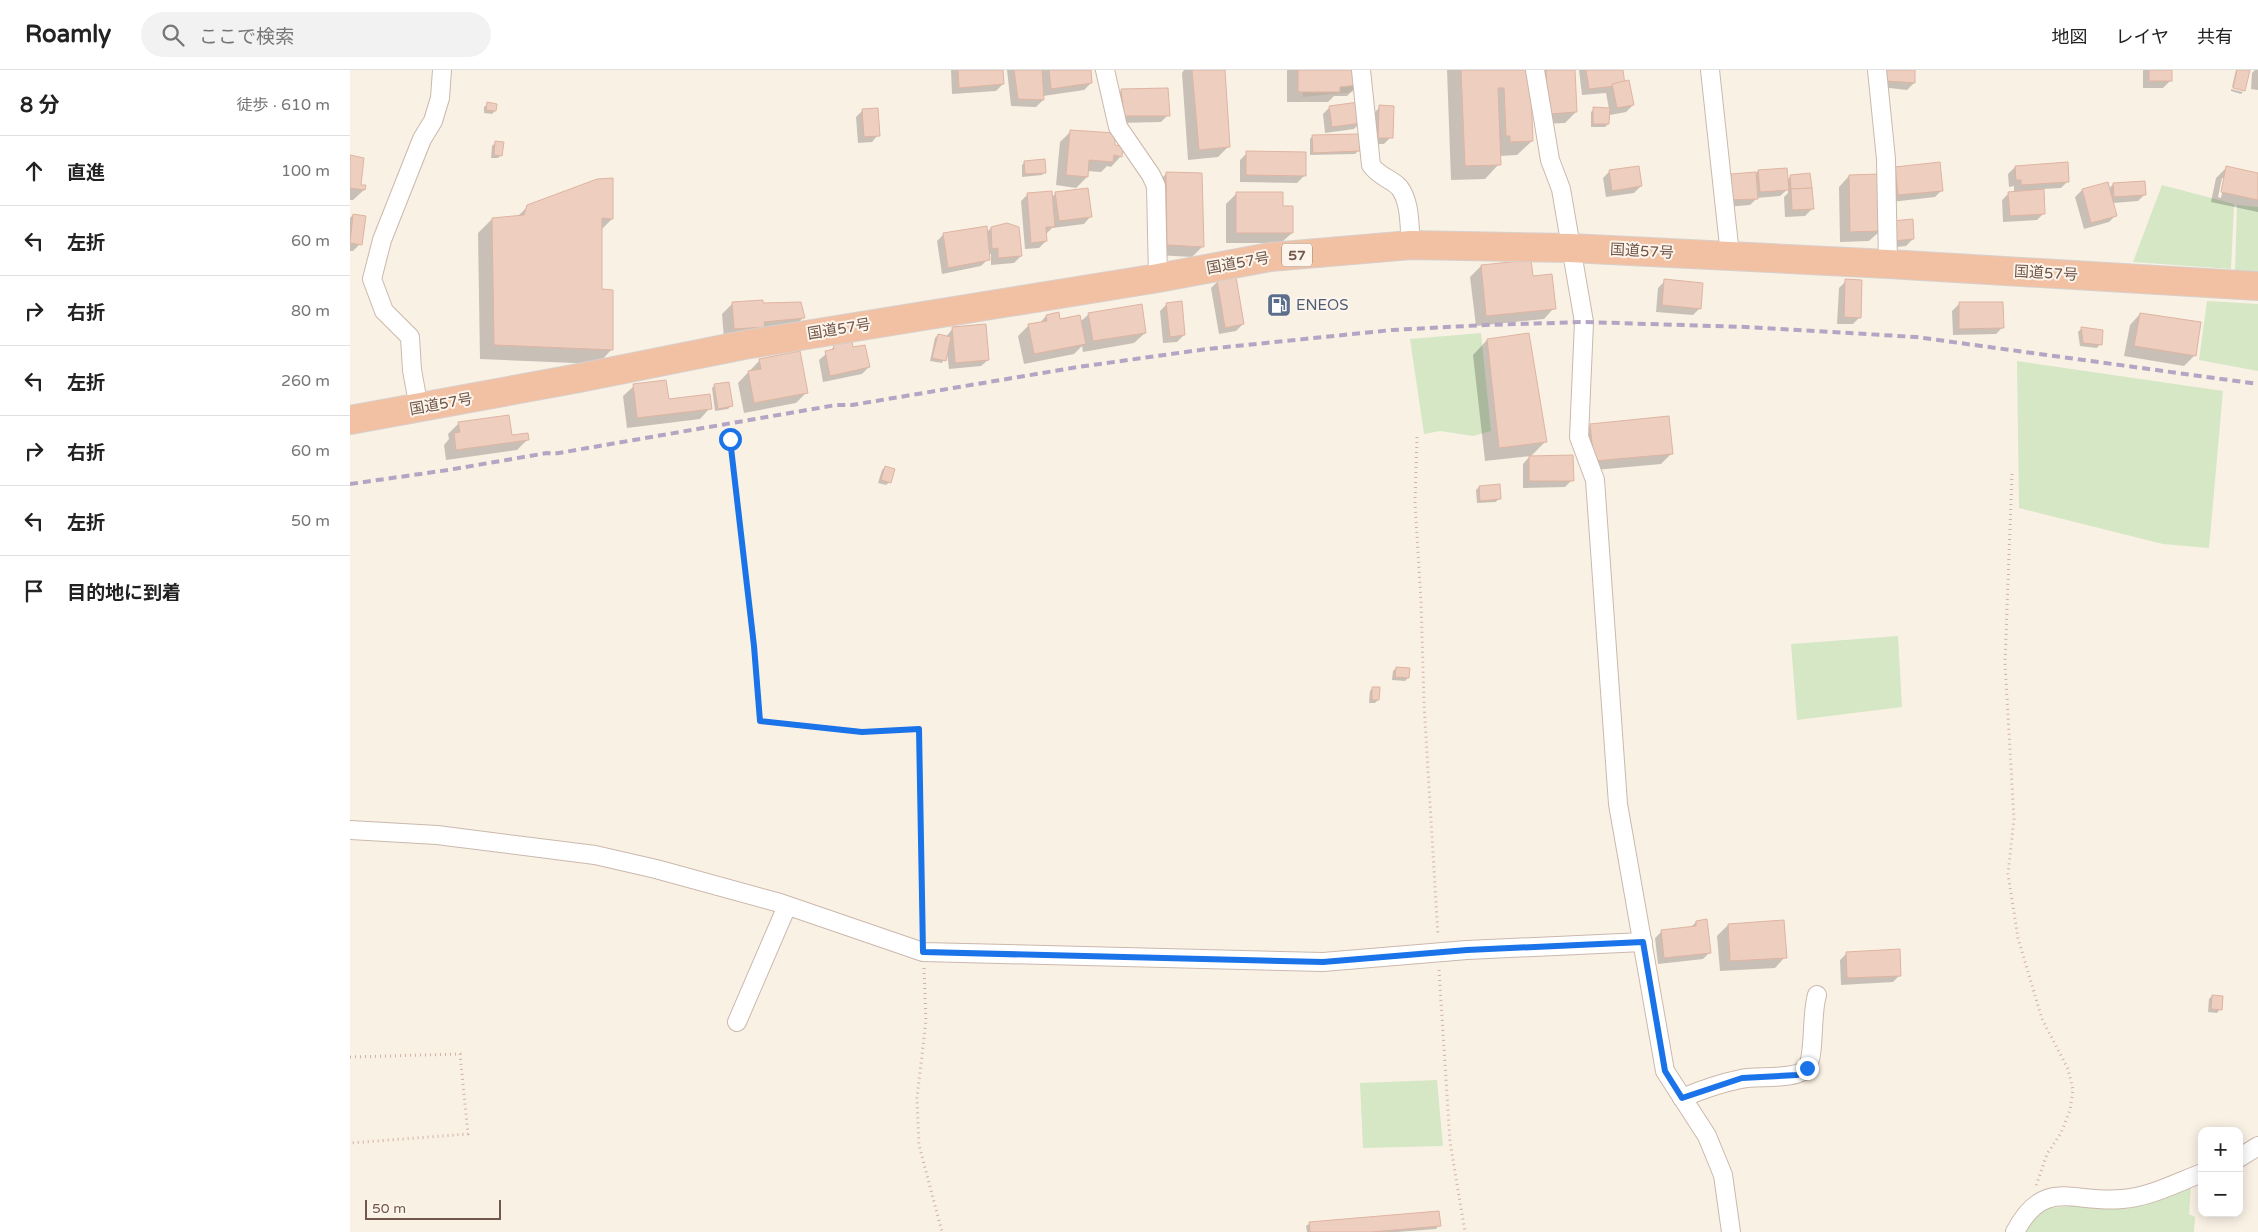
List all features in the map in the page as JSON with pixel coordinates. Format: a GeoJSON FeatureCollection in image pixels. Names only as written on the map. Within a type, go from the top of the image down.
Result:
{"type":"FeatureCollection","features":[{"type":"Feature","properties":{"kind":"highway","name":"国道57号"},"geometry":{"type":"LineString","coordinates":[[350,420],[744,345],[1158,278],[1270,257],[1411,245],[1570,248],[1888,264],[2258,286]]}},
{"type":"Feature","properties":{"kind":"street"},"geometry":{"type":"LineString","coordinates":[[419,408],[412,370],[410,337],[384,311],[372,279],[382,240],[440,98],[442,70]]}},
{"type":"Feature","properties":{"kind":"street"},"geometry":{"type":"LineString","coordinates":[[1104,70],[1118,127],[1151,175],[1156,186],[1158,278]]}},
{"type":"Feature","properties":{"kind":"street"},"geometry":{"type":"LineString","coordinates":[[1361,70],[1371,165],[1376,172],[1398,187],[1406,200],[1411,245]]}},
{"type":"Feature","properties":{"kind":"street"},"geometry":{"type":"LineString","coordinates":[[1535,70],[1550,160],[1561,189],[1584,322],[1579,438],[1595,480],[1618,804],[1665,1071],[1708,1136],[1723,1175],[1731,1232]]}},
{"type":"Feature","properties":{"kind":"street"},"geometry":{"type":"LineString","coordinates":[[1710,70],[1730,256]]}},
{"type":"Feature","properties":{"kind":"street"},"geometry":{"type":"LineString","coordinates":[[1877,70],[1886,160],[1888,264]]}},
{"type":"Feature","properties":{"kind":"street"},"geometry":{"type":"LineString","coordinates":[[350,830],[437,835],[595,855],[656,869],[787,906],[923,952],[1323,962],[1439,952],[1643,942]]}},
{"type":"Feature","properties":{"kind":"street"},"geometry":{"type":"LineString","coordinates":[[737,1022],[787,906]]}},
{"type":"Feature","properties":{"kind":"street"},"geometry":{"type":"LineString","coordinates":[[1682,1098],[1742,1078],[1797,1075],[1807,1068],[1810,1057],[1813,1006],[1817,995]]}},
{"type":"Feature","properties":{"kind":"street"},"geometry":{"type":"LineString","coordinates":[[2243,1155],[2258,1146]]}},
{"type":"Feature","properties":{"kind":"street"},"geometry":{"type":"LineString","coordinates":[[2015,1232],[2023,1217],[2035,1204],[2052,1196],[2120,1200],[2142,1196],[2198,1175]]}},
{"type":"Feature","properties":{"kind":"path"},"geometry":{"type":"LineString","coordinates":[[1417,438],[1415,503],[1421,601],[1424,704],[1450,1142],[1465,1232]]}},
{"type":"Feature","properties":{"kind":"path"},"geometry":{"type":"LineString","coordinates":[[730,439],[754,646],[760,721],[862,732],[919,729],[926,1022],[917,1098],[920,1145],[942,1232]]}},
{"type":"Feature","properties":{"kind":"path"},"geometry":{"type":"LineString","coordinates":[[2012,474],[2005,663],[2014,819],[2008,874],[2018,938],[2042,1019],[2068,1069],[2073,1090],[2070,1110],[2061,1133],[2047,1154],[2036,1182],[2035,1204]]}},
{"type":"Feature","properties":{"kind":"path"},"geometry":{"type":"LineString","coordinates":[[350,1057],[460,1054],[468,1134],[350,1143]]}},
{"type":"Feature","properties":{"kind":"shaded area"},"geometry":{"type":"Polygon","coordinates":[[[1297,70],[1353,70],[1355,92],[1303,97],[1297,70]]]}},
{"type":"Feature","properties":{"kind":"green space"},"geometry":{"type":"Polygon","coordinates":[[[2162,185],[2234,204],[2231,269],[2133,262],[2162,185]]]}},
{"type":"Feature","properties":{"kind":"green space"},"geometry":{"type":"Polygon","coordinates":[[[2237,205],[2258,207],[2258,272],[2235,270],[2237,205]]]}},
{"type":"Feature","properties":{"kind":"green space"},"geometry":{"type":"Polygon","coordinates":[[[2207,301],[2258,304],[2258,371],[2199,360],[2207,301]]]}},
{"type":"Feature","properties":{"kind":"green space"},"geometry":{"type":"Polygon","coordinates":[[[1481,333],[1491,431],[1473,436],[1440,431],[1424,434],[1410,339],[1481,333]]]}},
{"type":"Feature","properties":{"kind":"green space"},"geometry":{"type":"Polygon","coordinates":[[[2017,361],[2223,391],[2209,548],[2163,544],[2019,508],[2017,361]]]}},
{"type":"Feature","properties":{"kind":"green space"},"geometry":{"type":"Polygon","coordinates":[[[1898,636],[1902,707],[1797,720],[1791,644],[1898,636]]]}},
{"type":"Feature","properties":{"kind":"green space"},"geometry":{"type":"Polygon","coordinates":[[[1437,1080],[1443,1146],[1363,1148],[1360,1083],[1437,1080]]]}},
{"type":"Feature","properties":{"kind":"green space"},"geometry":{"type":"Polygon","coordinates":[[[2191,1186],[2189,1214],[2195,1217],[2194,1232],[2024,1232],[2037,1214],[2050,1208],[2082,1205],[2191,1186]]]}},
{"type":"Feature","properties":{"kind":"building"},"geometry":{"type":"Polygon","coordinates":[[[958,70],[1003,70],[1004,84],[959,88],[958,70]]]}},
{"type":"Feature","properties":{"kind":"building"},"geometry":{"type":"Polygon","coordinates":[[[1014,70],[1042,70],[1044,100],[1018,99],[1014,70]]]}},
{"type":"Feature","properties":{"kind":"building"},"geometry":{"type":"Polygon","coordinates":[[[1049,70],[1091,70],[1092,83],[1051,89],[1049,70]]]}},
{"type":"Feature","properties":{"kind":"building"},"geometry":{"type":"Polygon","coordinates":[[[1192,70],[1225,70],[1230,147],[1199,150],[1192,70]]]}},
{"type":"Feature","properties":{"kind":"building"},"geometry":{"type":"Polygon","coordinates":[[[1298,70],[1358,70],[1359,85],[1340,87],[1340,92],[1298,92],[1298,70]]]}},
{"type":"Feature","properties":{"kind":"building"},"geometry":{"type":"Polygon","coordinates":[[[1461,70],[1530,70],[1533,141],[1510,142],[1510,136],[1506,136],[1504,88],[1498,88],[1501,165],[1465,166],[1461,70]]]}},
{"type":"Feature","properties":{"kind":"building"},"geometry":{"type":"Polygon","coordinates":[[[1546,70],[1575,70],[1577,112],[1548,114],[1546,70]]]}},
{"type":"Feature","properties":{"kind":"building"},"geometry":{"type":"Polygon","coordinates":[[[1586,70],[1623,70],[1625,85],[1589,89],[1586,70]]]}},
{"type":"Feature","properties":{"kind":"building"},"geometry":{"type":"Polygon","coordinates":[[[1886,70],[1915,70],[1915,83],[1886,81],[1886,70]]]}},
{"type":"Feature","properties":{"kind":"building"},"geometry":{"type":"Polygon","coordinates":[[[2149,70],[2172,70],[2172,81],[2149,81],[2149,70]]]}},
{"type":"Feature","properties":{"kind":"building"},"geometry":{"type":"Polygon","coordinates":[[[2237,70],[2250,70],[2245,91],[2233,88],[2237,70]]]}},
{"type":"Feature","properties":{"kind":"building"},"geometry":{"type":"Polygon","coordinates":[[[1629,80],[1634,105],[1617,108],[1612,84],[1629,80]]]}},
{"type":"Feature","properties":{"kind":"building"},"geometry":{"type":"Polygon","coordinates":[[[1168,88],[1170,116],[1124,116],[1121,89],[1168,88]]]}},
{"type":"Feature","properties":{"kind":"building"},"geometry":{"type":"Polygon","coordinates":[[[487,102],[497,104],[496,111],[486,110],[487,102]]]}},
{"type":"Feature","properties":{"kind":"building"},"geometry":{"type":"Polygon","coordinates":[[[1359,102],[1362,123],[1332,127],[1329,106],[1359,102]]]}},
{"type":"Feature","properties":{"kind":"building"},"geometry":{"type":"Polygon","coordinates":[[[1379,105],[1394,106],[1393,138],[1378,138],[1379,105]]]}},
{"type":"Feature","properties":{"kind":"building"},"geometry":{"type":"Polygon","coordinates":[[[1593,107],[1610,108],[1609,124],[1593,124],[1593,107]]]}},
{"type":"Feature","properties":{"kind":"building"},"geometry":{"type":"Polygon","coordinates":[[[878,108],[880,136],[864,137],[862,109],[878,108]]]}},
{"type":"Feature","properties":{"kind":"building"},"geometry":{"type":"Polygon","coordinates":[[[1070,130],[1115,133],[1115,145],[1123,146],[1122,157],[1114,155],[1113,162],[1089,160],[1088,177],[1066,175],[1070,130]]]}},
{"type":"Feature","properties":{"kind":"building"},"geometry":{"type":"Polygon","coordinates":[[[1359,134],[1360,151],[1313,153],[1312,135],[1359,134]]]}},
{"type":"Feature","properties":{"kind":"building"},"geometry":{"type":"Polygon","coordinates":[[[495,141],[504,142],[502,156],[494,155],[495,141]]]}},
{"type":"Feature","properties":{"kind":"building"},"geometry":{"type":"Polygon","coordinates":[[[1246,151],[1306,152],[1306,176],[1246,175],[1246,151]]]}},
{"type":"Feature","properties":{"kind":"building"},"geometry":{"type":"Polygon","coordinates":[[[350,155],[364,158],[361,185],[366,185],[365,190],[350,188],[350,155]]]}},
{"type":"Feature","properties":{"kind":"building"},"geometry":{"type":"Polygon","coordinates":[[[1045,159],[1046,173],[1025,174],[1024,161],[1045,159]]]}},
{"type":"Feature","properties":{"kind":"building"},"geometry":{"type":"Polygon","coordinates":[[[1940,162],[1943,191],[1898,195],[1895,167],[1940,162]]]}},
{"type":"Feature","properties":{"kind":"building"},"geometry":{"type":"Polygon","coordinates":[[[2068,162],[2069,182],[2021,185],[2021,180],[2016,180],[2015,166],[2068,162]]]}},
{"type":"Feature","properties":{"kind":"building"},"geometry":{"type":"Polygon","coordinates":[[[1639,166],[1642,186],[1612,191],[1609,170],[1639,166]]]}},
{"type":"Feature","properties":{"kind":"building"},"geometry":{"type":"Polygon","coordinates":[[[2226,166],[2258,173],[2258,200],[2221,192],[2226,166]]]}},
{"type":"Feature","properties":{"kind":"building"},"geometry":{"type":"Polygon","coordinates":[[[1787,168],[1789,190],[1760,192],[1758,170],[1787,168]]]}},
{"type":"Feature","properties":{"kind":"building"},"geometry":{"type":"Polygon","coordinates":[[[1166,172],[1202,173],[1204,247],[1167,245],[1166,172]]]}},
{"type":"Feature","properties":{"kind":"building"},"geometry":{"type":"Polygon","coordinates":[[[1756,172],[1758,199],[1732,200],[1731,174],[1756,172]]]}},
{"type":"Feature","properties":{"kind":"building"},"geometry":{"type":"Polygon","coordinates":[[[1810,173],[1812,188],[1791,189],[1790,175],[1810,173]]]}},
{"type":"Feature","properties":{"kind":"building"},"geometry":{"type":"Polygon","coordinates":[[[1880,174],[1881,231],[1850,232],[1849,175],[1880,174]]]}},
{"type":"Feature","properties":{"kind":"building"},"geometry":{"type":"Polygon","coordinates":[[[613,178],[613,219],[602,218],[602,289],[613,290],[613,350],[494,345],[492,218],[524,215],[527,205],[597,179],[613,178]]]}},
{"type":"Feature","properties":{"kind":"building"},"geometry":{"type":"Polygon","coordinates":[[[2145,181],[2146,195],[2114,197],[2113,183],[2145,181]]]}},
{"type":"Feature","properties":{"kind":"building"},"geometry":{"type":"Polygon","coordinates":[[[2108,182],[2117,216],[2091,223],[2082,189],[2108,182]]]}},
{"type":"Feature","properties":{"kind":"building"},"geometry":{"type":"Polygon","coordinates":[[[1088,188],[1092,217],[1059,221],[1055,192],[1088,188]]]}},
{"type":"Feature","properties":{"kind":"building"},"geometry":{"type":"Polygon","coordinates":[[[1812,188],[1814,209],[1792,210],[1791,189],[1812,188]]]}},
{"type":"Feature","properties":{"kind":"building"},"geometry":{"type":"Polygon","coordinates":[[[2044,189],[2045,214],[2010,216],[2008,192],[2044,189]]]}},
{"type":"Feature","properties":{"kind":"building"},"geometry":{"type":"Polygon","coordinates":[[[1052,191],[1055,227],[1046,227],[1047,241],[1031,243],[1027,193],[1052,191]]]}},
{"type":"Feature","properties":{"kind":"building"},"geometry":{"type":"Polygon","coordinates":[[[1236,192],[1283,192],[1283,206],[1293,206],[1293,233],[1236,233],[1236,192]]]}},
{"type":"Feature","properties":{"kind":"building"},"geometry":{"type":"Polygon","coordinates":[[[353,214],[366,216],[362,245],[350,243],[353,214]]]}},
{"type":"Feature","properties":{"kind":"building"},"geometry":{"type":"Polygon","coordinates":[[[1913,219],[1914,239],[1893,241],[1892,221],[1913,219]]]}},
{"type":"Feature","properties":{"kind":"building"},"geometry":{"type":"Polygon","coordinates":[[[1007,223],[1019,227],[1022,256],[998,258],[998,248],[992,249],[991,227],[1007,223]]]}},
{"type":"Feature","properties":{"kind":"building"},"geometry":{"type":"Polygon","coordinates":[[[987,226],[990,260],[948,268],[943,233],[987,226]]]}},
{"type":"Feature","properties":{"kind":"building"},"geometry":{"type":"Polygon","coordinates":[[[1531,260],[1533,276],[1552,274],[1556,309],[1486,316],[1481,265],[1531,260]]]}},
{"type":"Feature","properties":{"kind":"building"},"geometry":{"type":"Polygon","coordinates":[[[1236,277],[1244,324],[1225,328],[1217,280],[1236,277]]]}},
{"type":"Feature","properties":{"kind":"building"},"geometry":{"type":"Polygon","coordinates":[[[1664,279],[1703,283],[1701,309],[1662,305],[1664,279]]]}},
{"type":"Feature","properties":{"kind":"building"},"geometry":{"type":"Polygon","coordinates":[[[1845,279],[1862,280],[1861,318],[1844,317],[1845,279]]]}},
{"type":"Feature","properties":{"kind":"building"},"geometry":{"type":"Polygon","coordinates":[[[763,300],[763,303],[801,302],[805,318],[764,322],[765,327],[734,329],[732,302],[763,300]]]}},
{"type":"Feature","properties":{"kind":"building"},"geometry":{"type":"Polygon","coordinates":[[[1182,301],[1185,335],[1170,337],[1166,303],[1182,301]]]}},
{"type":"Feature","properties":{"kind":"building"},"geometry":{"type":"Polygon","coordinates":[[[1959,302],[2003,302],[2004,328],[1959,329],[1959,302]]]}},
{"type":"Feature","properties":{"kind":"building"},"geometry":{"type":"Polygon","coordinates":[[[1142,304],[1146,333],[1093,341],[1088,313],[1142,304]]]}},
{"type":"Feature","properties":{"kind":"building"},"geometry":{"type":"Polygon","coordinates":[[[1059,312],[1060,319],[1080,315],[1086,344],[1034,354],[1028,324],[1047,321],[1046,315],[1059,312]]]}},
{"type":"Feature","properties":{"kind":"building"},"geometry":{"type":"Polygon","coordinates":[[[2140,313],[2201,322],[2196,356],[2134,346],[2140,313]]]}},
{"type":"Feature","properties":{"kind":"building"},"geometry":{"type":"Polygon","coordinates":[[[986,324],[989,360],[955,363],[952,327],[986,324]]]}},
{"type":"Feature","properties":{"kind":"building"},"geometry":{"type":"Polygon","coordinates":[[[2081,327],[2103,330],[2102,345],[2083,343],[2081,327]]]}},
{"type":"Feature","properties":{"kind":"building"},"geometry":{"type":"Polygon","coordinates":[[[1529,333],[1547,442],[1499,448],[1487,339],[1529,333]]]}},
{"type":"Feature","properties":{"kind":"building"},"geometry":{"type":"Polygon","coordinates":[[[938,334],[951,337],[946,361],[932,358],[938,334]]]}},
{"type":"Feature","properties":{"kind":"building"},"geometry":{"type":"Polygon","coordinates":[[[852,342],[853,347],[865,345],[870,367],[830,376],[825,351],[834,349],[833,345],[852,342]]]}},
{"type":"Feature","properties":{"kind":"building"},"geometry":{"type":"Polygon","coordinates":[[[800,351],[808,393],[754,403],[748,371],[761,369],[759,359],[800,351]]]}},
{"type":"Feature","properties":{"kind":"building"},"geometry":{"type":"Polygon","coordinates":[[[666,380],[669,399],[710,394],[712,409],[637,418],[633,384],[666,380]]]}},
{"type":"Feature","properties":{"kind":"building"},"geometry":{"type":"Polygon","coordinates":[[[729,382],[733,406],[718,409],[714,384],[729,382]]]}},
{"type":"Feature","properties":{"kind":"building"},"geometry":{"type":"Polygon","coordinates":[[[509,415],[512,435],[528,433],[529,440],[456,450],[454,433],[460,432],[458,422],[509,415]]]}},
{"type":"Feature","properties":{"kind":"building"},"geometry":{"type":"Polygon","coordinates":[[[1669,416],[1673,454],[1594,461],[1590,424],[1669,416]]]}},
{"type":"Feature","properties":{"kind":"building"},"geometry":{"type":"Polygon","coordinates":[[[1573,455],[1574,481],[1529,481],[1529,456],[1573,455]]]}},
{"type":"Feature","properties":{"kind":"building"},"geometry":{"type":"Polygon","coordinates":[[[885,466],[895,469],[891,483],[881,480],[885,466]]]}},
{"type":"Feature","properties":{"kind":"building"},"geometry":{"type":"Polygon","coordinates":[[[1500,484],[1501,499],[1480,501],[1479,486],[1500,484]]]}},
{"type":"Feature","properties":{"kind":"building"},"geometry":{"type":"Polygon","coordinates":[[[1396,667],[1410,668],[1409,678],[1395,677],[1396,667]]]}},
{"type":"Feature","properties":{"kind":"building"},"geometry":{"type":"Polygon","coordinates":[[[1372,687],[1380,687],[1379,700],[1372,700],[1372,687]]]}},
{"type":"Feature","properties":{"kind":"building"},"geometry":{"type":"Polygon","coordinates":[[[1707,919],[1711,953],[1664,958],[1661,930],[1696,926],[1696,921],[1707,919]]]}},
{"type":"Feature","properties":{"kind":"building"},"geometry":{"type":"Polygon","coordinates":[[[1784,920],[1787,958],[1730,961],[1728,924],[1784,920]]]}},
{"type":"Feature","properties":{"kind":"building"},"geometry":{"type":"Polygon","coordinates":[[[1900,949],[1901,976],[1847,978],[1846,952],[1900,949]]]}},
{"type":"Feature","properties":{"kind":"building"},"geometry":{"type":"Polygon","coordinates":[[[2212,995],[2223,996],[2222,1010],[2211,1009],[2212,995]]]}},
{"type":"Feature","properties":{"kind":"building"},"geometry":{"type":"Polygon","coordinates":[[[1439,1211],[1441,1226],[1371,1232],[1310,1232],[1309,1222],[1439,1211]]]}},
{"type":"Feature","properties":{"kind":"railway"},"geometry":{"type":"LineString","coordinates":[[350,484],[547,453],[553,454],[836,405],[852,405],[1078,367],[1207,349],[1392,330],[1485,325],[1584,322],[1746,327],[1916,337],[2258,384]]}},
{"type":"Feature","properties":{"kind":"place","name":"ENEOS"},"geometry":{"type":"Point","coordinates":[1279,305]}},
{"type":"Feature","properties":{"kind":"route"},"geometry":{"type":"LineString","coordinates":[[730,439],[754,646],[760,721],[862,732],[919,729],[923,952],[1323,962],[1467,950],[1643,942],[1665,1071],[1682,1098],[1742,1078],[1797,1075],[1807,1068]]}}]}
